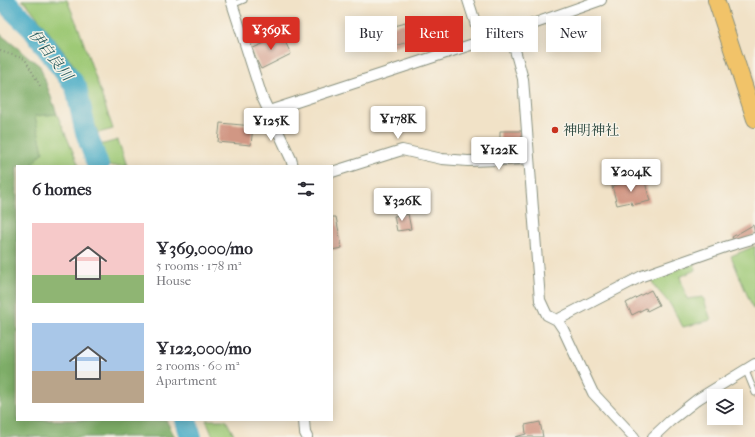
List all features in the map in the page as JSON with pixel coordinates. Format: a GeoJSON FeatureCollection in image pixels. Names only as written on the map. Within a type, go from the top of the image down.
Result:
{"type":"FeatureCollection","features":[{"type":"Feature","properties":{"kind":"main road"},"geometry":{"type":"LineString","coordinates":[[716,0],[755,119]]}},
{"type":"Feature","properties":{"kind":"street"},"geometry":{"type":"LineString","coordinates":[[468,0],[473,16]]}},
{"type":"Feature","properties":{"kind":"street"},"geometry":{"type":"LineString","coordinates":[[538,22],[601,0]]}},
{"type":"Feature","properties":{"kind":"street"},"geometry":{"type":"LineString","coordinates":[[231,2],[262,97],[293,165]]}},
{"type":"Feature","properties":{"kind":"street"},"geometry":{"type":"LineString","coordinates":[[269,111],[471,44]]}},
{"type":"Feature","properties":{"kind":"street"},"geometry":{"type":"LineString","coordinates":[[516,52],[523,79],[540,300],[547,315],[557,320],[563,329],[593,393],[634,437]]}},
{"type":"Feature","properties":{"kind":"street"},"geometry":{"type":"LineString","coordinates":[[333,172],[402,150],[442,159],[468,161],[529,159]]}},
{"type":"Feature","properties":{"kind":"street"},"geometry":{"type":"LineString","coordinates":[[557,320],[642,276],[755,238]]}},
{"type":"Feature","properties":{"kind":"street"},"geometry":{"type":"LineString","coordinates":[[653,437],[670,421],[698,399],[746,371],[755,364]]}},
{"type":"Feature","properties":{"kind":"street"},"geometry":{"type":"LineString","coordinates":[[304,421],[306,437]]}},
{"type":"Feature","properties":{"kind":"lane"},"geometry":{"type":"LineString","coordinates":[[231,2],[244,0]]}},
{"type":"Feature","properties":{"kind":"lane"},"geometry":{"type":"LineString","coordinates":[[746,371],[755,393]]}},
{"type":"Feature","properties":{"kind":"path"},"geometry":{"type":"LineString","coordinates":[[0,51],[25,59],[40,86]]}},
{"type":"Feature","properties":{"kind":"green space"},"geometry":{"type":"Polygon","coordinates":[[[22,0],[67,0],[79,29],[113,129],[98,133],[73,64],[28,5],[22,0]]]}},
{"type":"Feature","properties":{"kind":"green space"},"geometry":{"type":"Polygon","coordinates":[[[0,34],[40,66],[57,114],[35,116],[43,152],[32,165],[16,165],[16,421],[167,421],[175,437],[0,437],[0,34]]]}},
{"type":"Feature","properties":{"kind":"green space"},"geometry":{"type":"Polygon","coordinates":[[[57,114],[79,165],[32,165],[43,152],[34,116],[57,114]]]}},
{"type":"Feature","properties":{"kind":"green space"},"geometry":{"type":"Polygon","coordinates":[[[118,140],[127,165],[108,165],[100,145],[118,140]]]}},
{"type":"Feature","properties":{"kind":"green space"},"geometry":{"type":"Polygon","coordinates":[[[755,246],[755,308],[753,309],[731,256],[755,246]]]}},
{"type":"Feature","properties":{"kind":"green space"},"geometry":{"type":"Polygon","coordinates":[[[695,263],[695,270],[680,277],[687,299],[703,297],[711,320],[683,327],[670,304],[655,287],[651,279],[695,263]]]}},
{"type":"Feature","properties":{"kind":"green space"},"geometry":{"type":"Polygon","coordinates":[[[206,421],[227,421],[235,437],[213,437],[206,421]]]}},
{"type":"Feature","properties":{"kind":"building"},"geometry":{"type":"Polygon","coordinates":[[[405,23],[405,43],[397,45],[397,25],[405,23]]]}},
{"type":"Feature","properties":{"kind":"building"},"geometry":{"type":"Polygon","coordinates":[[[276,35],[277,37],[282,35],[291,54],[261,69],[251,49],[267,42],[266,40],[276,35]]]}},
{"type":"Feature","properties":{"kind":"building"},"geometry":{"type":"Polygon","coordinates":[[[220,123],[253,126],[251,145],[218,142],[220,123]]]}},
{"type":"Feature","properties":{"kind":"building"},"geometry":{"type":"Polygon","coordinates":[[[500,131],[522,131],[522,151],[500,151],[500,131]]]}},
{"type":"Feature","properties":{"kind":"building"},"geometry":{"type":"Polygon","coordinates":[[[644,178],[650,201],[632,205],[631,202],[617,205],[612,186],[644,178]]]}},
{"type":"Feature","properties":{"kind":"building"},"geometry":{"type":"Polygon","coordinates":[[[408,214],[411,229],[397,231],[394,216],[408,214]]]}},
{"type":"Feature","properties":{"kind":"building"},"geometry":{"type":"Polygon","coordinates":[[[333,217],[336,217],[342,248],[333,250],[333,217]]]}},
{"type":"Feature","properties":{"kind":"building"},"geometry":{"type":"Polygon","coordinates":[[[753,225],[755,234],[736,244],[732,237],[753,225]]]}},
{"type":"Feature","properties":{"kind":"building"},"geometry":{"type":"Polygon","coordinates":[[[651,290],[659,305],[647,311],[646,308],[632,315],[626,303],[651,290]]]}},
{"type":"Feature","properties":{"kind":"building"},"geometry":{"type":"Polygon","coordinates":[[[540,422],[543,437],[515,437],[526,434],[525,425],[540,422]]]}},
{"type":"Feature","properties":{"kind":"waterway","name":"伊自良川"},"geometry":{"type":"LineString","coordinates":[[0,0],[8,5],[32,28],[76,87],[85,129],[98,165]]}},
{"type":"Feature","properties":{"kind":"waterway","name":"伊自良川"},"geometry":{"type":"LineString","coordinates":[[186,421],[191,437]]}},
{"type":"Feature","properties":{"kind":"place","name":"神明神社"},"geometry":{"type":"Point","coordinates":[555,130]}}]}
